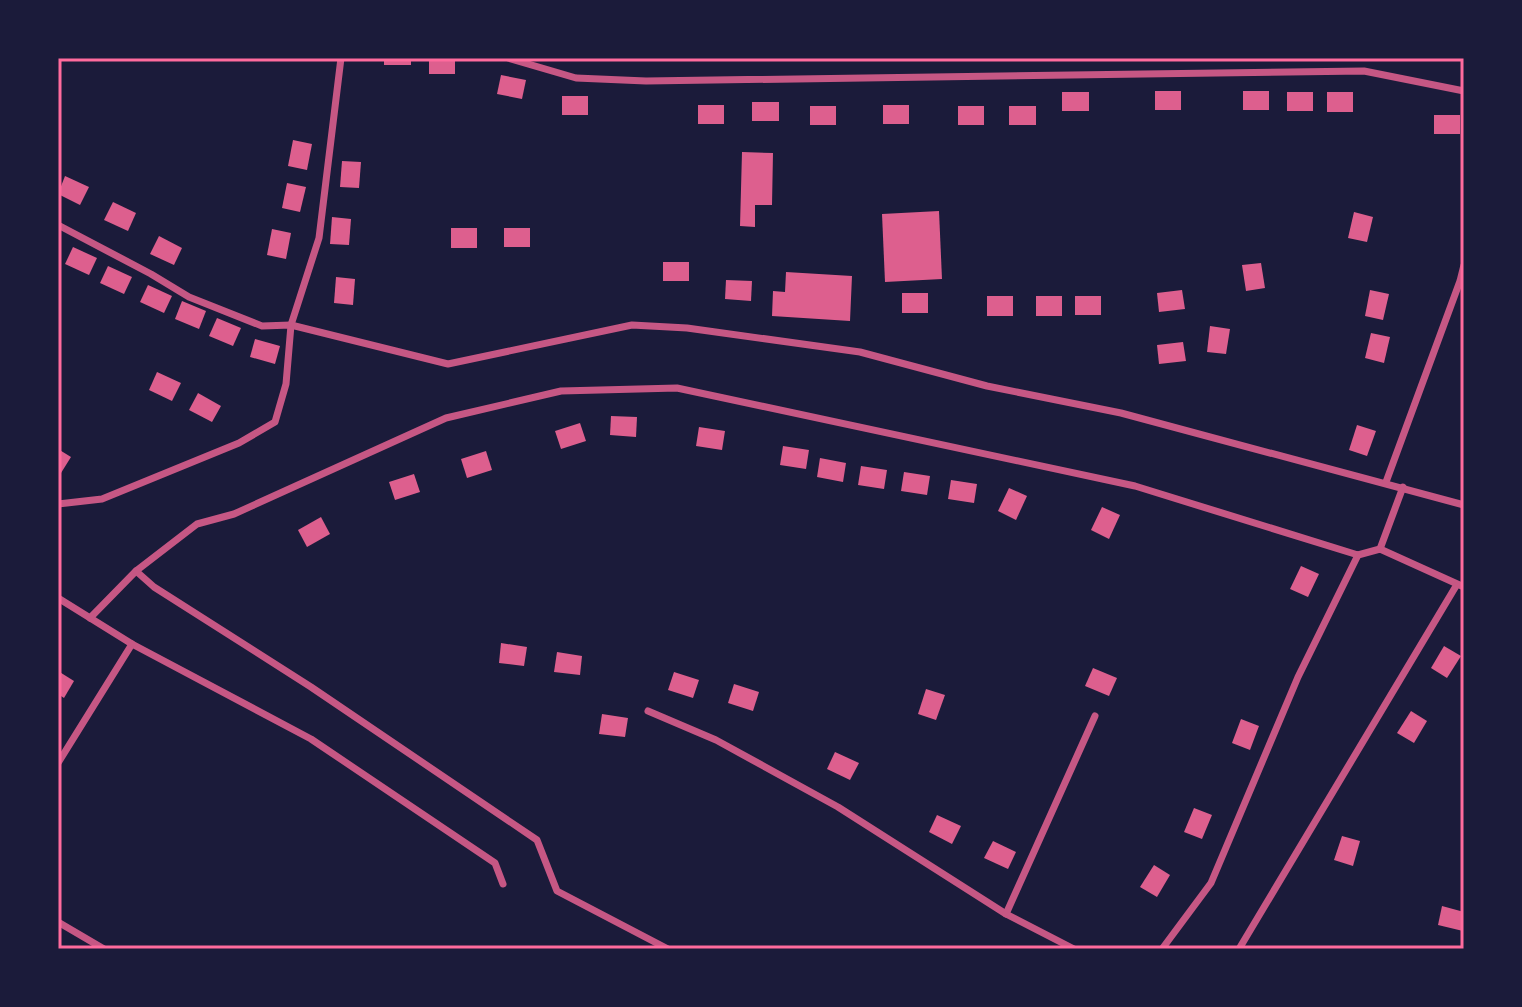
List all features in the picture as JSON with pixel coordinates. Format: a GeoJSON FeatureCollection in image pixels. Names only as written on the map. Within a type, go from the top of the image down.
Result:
{"type":"FeatureCollection","features":[{"type":"Feature","properties":{"kind":"street"},"geometry":{"type":"LineString","coordinates":[[58,504],[102,499],[239,443],[275,422],[286,384],[291,325],[319,238],[341,58]]}},
{"type":"Feature","properties":{"kind":"street"},"geometry":{"type":"LineString","coordinates":[[508,58],[576,78],[646,81],[1364,71],[1464,91]]}},
{"type":"Feature","properties":{"kind":"street"},"geometry":{"type":"LineString","coordinates":[[58,225],[189,297],[262,326],[291,325],[448,364],[632,325],[687,328],[860,352],[987,386],[1121,413],[1464,505]]}},
{"type":"Feature","properties":{"kind":"street"},"geometry":{"type":"LineString","coordinates":[[1386,482],[1464,265]]}},
{"type":"Feature","properties":{"kind":"street"},"geometry":{"type":"LineString","coordinates":[[90,618],[136,571],[197,524],[234,514],[446,418],[561,391],[677,388],[1135,486],[1358,555],[1380,549],[1460,586],[1239,949]]}},
{"type":"Feature","properties":{"kind":"street"},"geometry":{"type":"LineString","coordinates":[[1380,549],[1403,487]]}},
{"type":"Feature","properties":{"kind":"street"},"geometry":{"type":"LineString","coordinates":[[1162,949],[1211,883],[1298,677],[1358,555]]}},
{"type":"Feature","properties":{"kind":"street"},"geometry":{"type":"LineString","coordinates":[[136,571],[154,587],[311,687],[537,840],[557,891],[668,949]]}},
{"type":"Feature","properties":{"kind":"street"},"geometry":{"type":"LineString","coordinates":[[58,598],[132,644],[311,739],[495,863],[503,884]]}},
{"type":"Feature","properties":{"kind":"street"},"geometry":{"type":"LineString","coordinates":[[58,763],[132,644]]}},
{"type":"Feature","properties":{"kind":"street"},"geometry":{"type":"LineString","coordinates":[[648,711],[716,740],[838,807],[1006,914],[1074,949]]}},
{"type":"Feature","properties":{"kind":"street"},"geometry":{"type":"LineString","coordinates":[[1006,914],[1095,716]]}},
{"type":"Feature","properties":{"kind":"street"},"geometry":{"type":"LineString","coordinates":[[58,922],[104,949]]}},
{"type":"Feature","properties":{"kind":"building"},"geometry":{"type":"Polygon","coordinates":[[[384,58],[411,58],[411,65],[384,65],[384,58]]]}},
{"type":"Feature","properties":{"kind":"building"},"geometry":{"type":"Polygon","coordinates":[[[429,58],[455,58],[455,74],[429,74],[429,58]]]}},
{"type":"Feature","properties":{"kind":"building"},"geometry":{"type":"Polygon","coordinates":[[[501,75],[526,80],[522,99],[497,94],[501,75]]]}},
{"type":"Feature","properties":{"kind":"building"},"geometry":{"type":"Polygon","coordinates":[[[1155,91],[1181,91],[1181,110],[1155,110],[1155,91]]]}},
{"type":"Feature","properties":{"kind":"building"},"geometry":{"type":"Polygon","coordinates":[[[1243,91],[1269,91],[1269,110],[1243,110],[1243,91]]]}},
{"type":"Feature","properties":{"kind":"building"},"geometry":{"type":"Polygon","coordinates":[[[1062,92],[1089,92],[1089,111],[1062,111],[1062,92]]]}},
{"type":"Feature","properties":{"kind":"building"},"geometry":{"type":"Polygon","coordinates":[[[1287,92],[1313,92],[1313,111],[1287,111],[1287,92]]]}},
{"type":"Feature","properties":{"kind":"building"},"geometry":{"type":"Polygon","coordinates":[[[1327,92],[1353,92],[1353,112],[1327,112],[1327,92]]]}},
{"type":"Feature","properties":{"kind":"building"},"geometry":{"type":"Polygon","coordinates":[[[562,96],[588,96],[588,115],[562,115],[562,96]]]}},
{"type":"Feature","properties":{"kind":"building"},"geometry":{"type":"Polygon","coordinates":[[[752,102],[779,102],[779,121],[752,121],[752,102]]]}},
{"type":"Feature","properties":{"kind":"building"},"geometry":{"type":"Polygon","coordinates":[[[698,105],[724,105],[724,124],[698,124],[698,105]]]}},
{"type":"Feature","properties":{"kind":"building"},"geometry":{"type":"Polygon","coordinates":[[[883,105],[909,105],[909,124],[883,124],[883,105]]]}},
{"type":"Feature","properties":{"kind":"building"},"geometry":{"type":"Polygon","coordinates":[[[810,106],[836,106],[836,125],[810,125],[810,106]]]}},
{"type":"Feature","properties":{"kind":"building"},"geometry":{"type":"Polygon","coordinates":[[[958,106],[984,106],[984,125],[958,125],[958,106]]]}},
{"type":"Feature","properties":{"kind":"building"},"geometry":{"type":"Polygon","coordinates":[[[1009,106],[1036,106],[1036,125],[1009,125],[1009,106]]]}},
{"type":"Feature","properties":{"kind":"building"},"geometry":{"type":"Polygon","coordinates":[[[1434,115],[1460,115],[1460,134],[1434,134],[1434,115]]]}},
{"type":"Feature","properties":{"kind":"building"},"geometry":{"type":"Polygon","coordinates":[[[293,140],[312,144],[307,170],[288,166],[293,140]]]}},
{"type":"Feature","properties":{"kind":"building"},"geometry":{"type":"Polygon","coordinates":[[[742,152],[773,153],[772,205],[755,205],[755,227],[740,226],[742,152]]]}},
{"type":"Feature","properties":{"kind":"building"},"geometry":{"type":"Polygon","coordinates":[[[342,161],[361,162],[359,188],[340,187],[342,161]]]}},
{"type":"Feature","properties":{"kind":"building"},"geometry":{"type":"Polygon","coordinates":[[[65,176],[89,187],[80,205],[58,194],[65,176]]]}},
{"type":"Feature","properties":{"kind":"building"},"geometry":{"type":"Polygon","coordinates":[[[287,183],[306,187],[300,212],[282,208],[287,183]]]}},
{"type":"Feature","properties":{"kind":"building"},"geometry":{"type":"Polygon","coordinates":[[[113,202],[136,213],[128,231],[104,220],[113,202]]]}},
{"type":"Feature","properties":{"kind":"building"},"geometry":{"type":"Polygon","coordinates":[[[939,211],[942,279],[885,282],[882,214],[939,211]]]}},
{"type":"Feature","properties":{"kind":"building"},"geometry":{"type":"Polygon","coordinates":[[[1354,212],[1373,217],[1367,242],[1348,238],[1354,212]]]}},
{"type":"Feature","properties":{"kind":"building"},"geometry":{"type":"Polygon","coordinates":[[[332,217],[351,219],[349,245],[330,244],[332,217]]]}},
{"type":"Feature","properties":{"kind":"building"},"geometry":{"type":"Polygon","coordinates":[[[451,228],[477,228],[477,248],[451,248],[451,228]]]}},
{"type":"Feature","properties":{"kind":"building"},"geometry":{"type":"Polygon","coordinates":[[[504,228],[530,228],[530,247],[504,247],[504,228]]]}},
{"type":"Feature","properties":{"kind":"building"},"geometry":{"type":"Polygon","coordinates":[[[272,229],[291,233],[286,259],[267,255],[272,229]]]}},
{"type":"Feature","properties":{"kind":"building"},"geometry":{"type":"Polygon","coordinates":[[[159,236],[182,248],[174,265],[150,254],[159,236]]]}},
{"type":"Feature","properties":{"kind":"building"},"geometry":{"type":"Polygon","coordinates":[[[73,247],[97,258],[89,275],[65,264],[73,247]]]}},
{"type":"Feature","properties":{"kind":"building"},"geometry":{"type":"Polygon","coordinates":[[[663,262],[689,262],[689,281],[663,281],[663,262]]]}},
{"type":"Feature","properties":{"kind":"building"},"geometry":{"type":"Polygon","coordinates":[[[1261,263],[1265,288],[1246,291],[1242,265],[1261,263]]]}},
{"type":"Feature","properties":{"kind":"building"},"geometry":{"type":"Polygon","coordinates":[[[108,266],[132,277],[124,294],[100,283],[108,266]]]}},
{"type":"Feature","properties":{"kind":"building"},"geometry":{"type":"Polygon","coordinates":[[[786,272],[852,276],[850,321],[772,316],[773,291],[785,292],[786,272]]]}},
{"type":"Feature","properties":{"kind":"building"},"geometry":{"type":"Polygon","coordinates":[[[336,277],[355,279],[353,305],[334,303],[336,277]]]}},
{"type":"Feature","properties":{"kind":"building"},"geometry":{"type":"Polygon","coordinates":[[[726,280],[752,281],[751,301],[725,299],[726,280]]]}},
{"type":"Feature","properties":{"kind":"building"},"geometry":{"type":"Polygon","coordinates":[[[148,285],[172,296],[164,313],[140,302],[148,285]]]}},
{"type":"Feature","properties":{"kind":"building"},"geometry":{"type":"Polygon","coordinates":[[[1182,290],[1185,309],[1159,312],[1157,293],[1182,290]]]}},
{"type":"Feature","properties":{"kind":"building"},"geometry":{"type":"Polygon","coordinates":[[[1370,290],[1389,294],[1383,320],[1365,316],[1370,290]]]}},
{"type":"Feature","properties":{"kind":"building"},"geometry":{"type":"Polygon","coordinates":[[[902,293],[928,293],[928,313],[902,313],[902,293]]]}},
{"type":"Feature","properties":{"kind":"building"},"geometry":{"type":"Polygon","coordinates":[[[987,296],[1013,296],[1013,316],[987,316],[987,296]]]}},
{"type":"Feature","properties":{"kind":"building"},"geometry":{"type":"Polygon","coordinates":[[[1036,296],[1062,296],[1062,316],[1036,316],[1036,296]]]}},
{"type":"Feature","properties":{"kind":"building"},"geometry":{"type":"Polygon","coordinates":[[[1075,296],[1101,296],[1101,315],[1075,315],[1075,296]]]}},
{"type":"Feature","properties":{"kind":"building"},"geometry":{"type":"Polygon","coordinates":[[[182,301],[206,311],[199,329],[175,319],[182,301]]]}},
{"type":"Feature","properties":{"kind":"building"},"geometry":{"type":"Polygon","coordinates":[[[217,318],[241,328],[233,346],[209,336],[217,318]]]}},
{"type":"Feature","properties":{"kind":"building"},"geometry":{"type":"Polygon","coordinates":[[[1210,326],[1230,329],[1226,354],[1207,352],[1210,326]]]}},
{"type":"Feature","properties":{"kind":"building"},"geometry":{"type":"Polygon","coordinates":[[[1371,333],[1390,337],[1384,363],[1365,358],[1371,333]]]}},
{"type":"Feature","properties":{"kind":"building"},"geometry":{"type":"Polygon","coordinates":[[[255,339],[280,346],[275,364],[250,357],[255,339]]]}},
{"type":"Feature","properties":{"kind":"building"},"geometry":{"type":"Polygon","coordinates":[[[1183,342],[1186,361],[1159,364],[1157,345],[1183,342]]]}},
{"type":"Feature","properties":{"kind":"building"},"geometry":{"type":"Polygon","coordinates":[[[157,372],[181,383],[172,401],[149,390],[157,372]]]}},
{"type":"Feature","properties":{"kind":"building"},"geometry":{"type":"Polygon","coordinates":[[[198,393],[221,406],[212,422],[189,410],[198,393]]]}},
{"type":"Feature","properties":{"kind":"building"},"geometry":{"type":"Polygon","coordinates":[[[611,416],[637,417],[636,437],[610,435],[611,416]]]}},
{"type":"Feature","properties":{"kind":"building"},"geometry":{"type":"Polygon","coordinates":[[[580,423],[586,441],[561,449],[555,431],[580,423]]]}},
{"type":"Feature","properties":{"kind":"building"},"geometry":{"type":"Polygon","coordinates":[[[1357,425],[1376,431],[1367,456],[1349,450],[1357,425]]]}},
{"type":"Feature","properties":{"kind":"building"},"geometry":{"type":"Polygon","coordinates":[[[699,427],[725,431],[722,450],[696,446],[699,427]]]}},
{"type":"Feature","properties":{"kind":"building"},"geometry":{"type":"Polygon","coordinates":[[[783,446],[809,450],[806,469],[780,465],[783,446]]]}},
{"type":"Feature","properties":{"kind":"building"},"geometry":{"type":"Polygon","coordinates":[[[58,449],[71,457],[61,473],[58,471],[58,449]]]}},
{"type":"Feature","properties":{"kind":"building"},"geometry":{"type":"Polygon","coordinates":[[[486,451],[492,470],[467,478],[461,459],[486,451]]]}},
{"type":"Feature","properties":{"kind":"building"},"geometry":{"type":"Polygon","coordinates":[[[820,458],[846,463],[843,482],[817,477],[820,458]]]}},
{"type":"Feature","properties":{"kind":"building"},"geometry":{"type":"Polygon","coordinates":[[[861,466],[887,470],[884,489],[858,485],[861,466]]]}},
{"type":"Feature","properties":{"kind":"building"},"geometry":{"type":"Polygon","coordinates":[[[904,472],[930,476],[927,495],[901,491],[904,472]]]}},
{"type":"Feature","properties":{"kind":"building"},"geometry":{"type":"Polygon","coordinates":[[[414,474],[420,492],[395,500],[389,482],[414,474]]]}},
{"type":"Feature","properties":{"kind":"building"},"geometry":{"type":"Polygon","coordinates":[[[951,480],[977,484],[974,503],[948,499],[951,480]]]}},
{"type":"Feature","properties":{"kind":"building"},"geometry":{"type":"Polygon","coordinates":[[[1009,488],[1027,496],[1016,520],[998,511],[1009,488]]]}},
{"type":"Feature","properties":{"kind":"building"},"geometry":{"type":"Polygon","coordinates":[[[1102,507],[1120,515],[1109,539],[1091,530],[1102,507]]]}},
{"type":"Feature","properties":{"kind":"building"},"geometry":{"type":"Polygon","coordinates":[[[321,517],[330,534],[307,547],[298,530],[321,517]]]}},
{"type":"Feature","properties":{"kind":"building"},"geometry":{"type":"Polygon","coordinates":[[[1301,566],[1319,574],[1308,597],[1290,589],[1301,566]]]}},
{"type":"Feature","properties":{"kind":"building"},"geometry":{"type":"Polygon","coordinates":[[[501,643],[527,647],[524,666],[499,663],[501,643]]]}},
{"type":"Feature","properties":{"kind":"building"},"geometry":{"type":"Polygon","coordinates":[[[1444,646],[1461,656],[1447,678],[1431,668],[1444,646]]]}},
{"type":"Feature","properties":{"kind":"building"},"geometry":{"type":"Polygon","coordinates":[[[557,652],[582,656],[580,675],[554,672],[557,652]]]}},
{"type":"Feature","properties":{"kind":"building"},"geometry":{"type":"Polygon","coordinates":[[[1093,668],[1117,678],[1109,696],[1085,686],[1093,668]]]}},
{"type":"Feature","properties":{"kind":"building"},"geometry":{"type":"Polygon","coordinates":[[[58,671],[74,681],[64,698],[58,694],[58,671]]]}},
{"type":"Feature","properties":{"kind":"building"},"geometry":{"type":"Polygon","coordinates":[[[674,672],[699,680],[693,698],[668,690],[674,672]]]}},
{"type":"Feature","properties":{"kind":"building"},"geometry":{"type":"Polygon","coordinates":[[[734,684],[759,692],[753,711],[728,703],[734,684]]]}},
{"type":"Feature","properties":{"kind":"building"},"geometry":{"type":"Polygon","coordinates":[[[926,689],[945,695],[936,720],[918,714],[926,689]]]}},
{"type":"Feature","properties":{"kind":"building"},"geometry":{"type":"Polygon","coordinates":[[[1411,711],[1427,721],[1414,743],[1397,733],[1411,711]]]}},
{"type":"Feature","properties":{"kind":"building"},"geometry":{"type":"Polygon","coordinates":[[[602,714],[628,718],[625,737],[599,734],[602,714]]]}},
{"type":"Feature","properties":{"kind":"building"},"geometry":{"type":"Polygon","coordinates":[[[1241,719],[1259,726],[1250,750],[1232,743],[1241,719]]]}},
{"type":"Feature","properties":{"kind":"building"},"geometry":{"type":"Polygon","coordinates":[[[835,752],[859,763],[850,780],[827,769],[835,752]]]}},
{"type":"Feature","properties":{"kind":"building"},"geometry":{"type":"Polygon","coordinates":[[[1194,808],[1212,815],[1202,839],[1184,832],[1194,808]]]}},
{"type":"Feature","properties":{"kind":"building"},"geometry":{"type":"Polygon","coordinates":[[[937,815],[961,826],[952,844],[929,832],[937,815]]]}},
{"type":"Feature","properties":{"kind":"building"},"geometry":{"type":"Polygon","coordinates":[[[1342,836],[1360,841],[1353,866],[1334,860],[1342,836]]]}},
{"type":"Feature","properties":{"kind":"building"},"geometry":{"type":"Polygon","coordinates":[[[993,841],[1016,852],[1008,869],[984,858],[993,841]]]}},
{"type":"Feature","properties":{"kind":"building"},"geometry":{"type":"Polygon","coordinates":[[[1154,865],[1170,875],[1157,897],[1140,887],[1154,865]]]}},
{"type":"Feature","properties":{"kind":"building"},"geometry":{"type":"Polygon","coordinates":[[[1442,906],[1464,912],[1463,931],[1438,925],[1442,906]]]}}]}
